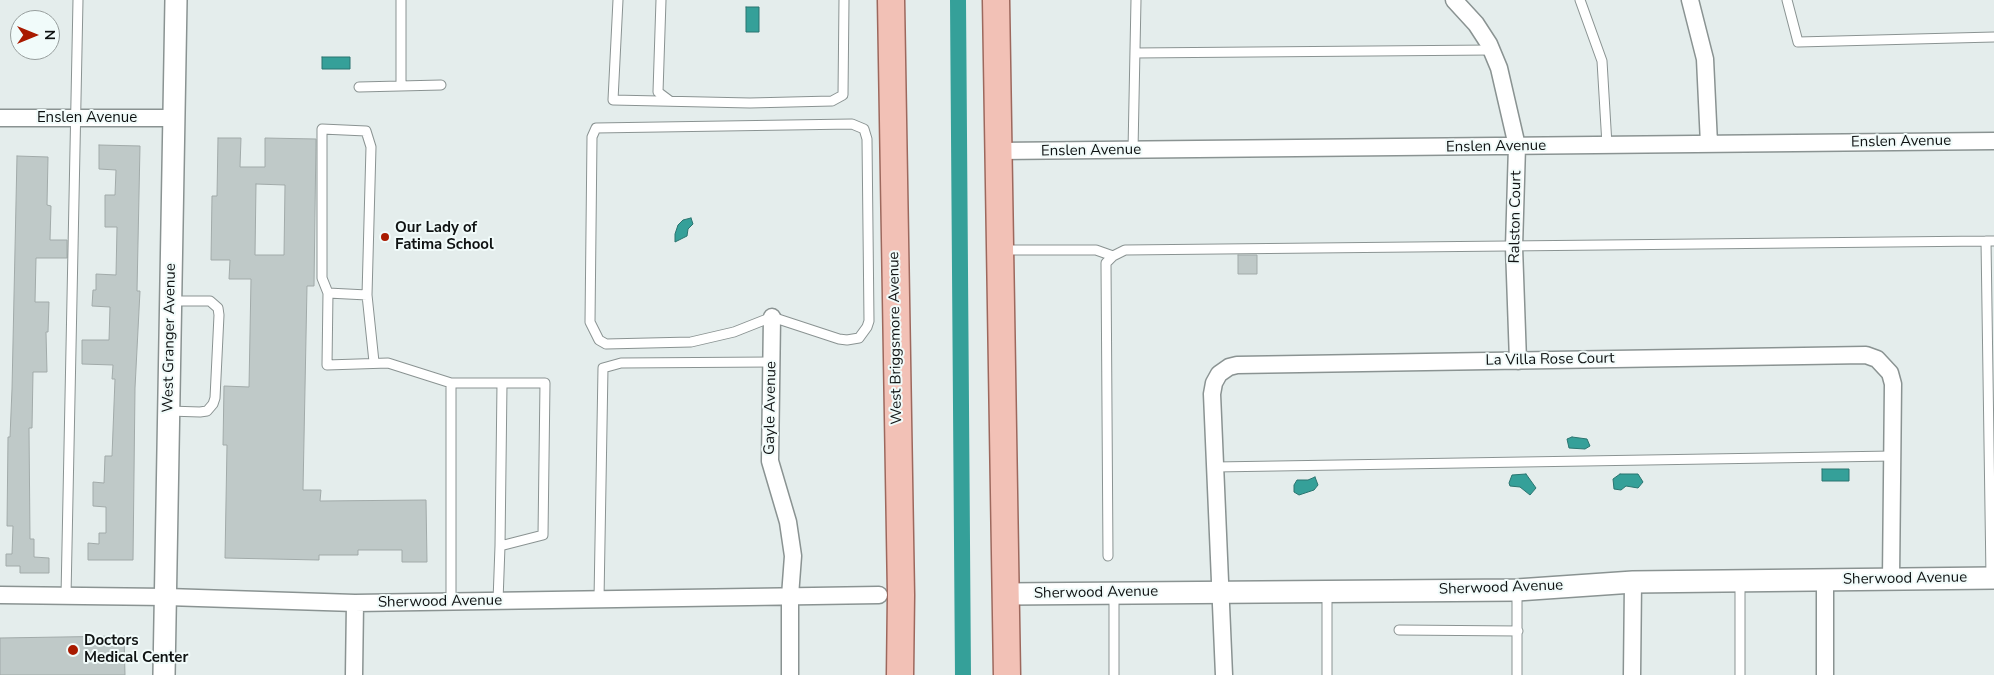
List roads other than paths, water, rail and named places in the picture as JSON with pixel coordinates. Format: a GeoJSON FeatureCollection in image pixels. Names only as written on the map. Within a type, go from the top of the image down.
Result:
{"type":"FeatureCollection","features":[{"type":"Feature","properties":{"kind":"main road","name":"West Briggsmore Avenue"},"geometry":{"type":"LineString","coordinates":[[891,0],[901,595],[900,675]]}},
{"type":"Feature","properties":{"kind":"main road"},"geometry":{"type":"LineString","coordinates":[[996,0],[1007,675]]}},
{"type":"Feature","properties":{"kind":"street","name":"West Granger Avenue"},"geometry":{"type":"LineString","coordinates":[[164,675],[167,597],[176,0]]}},
{"type":"Feature","properties":{"kind":"street","name":"Ralston Court"},"geometry":{"type":"LineString","coordinates":[[1454,0],[1476,24],[1491,50],[1503,84],[1517,146],[1514,247],[1518,360]]}},
{"type":"Feature","properties":{"kind":"street"},"geometry":{"type":"LineString","coordinates":[[1690,0],[1705,60],[1710,144]]}},
{"type":"Feature","properties":{"kind":"street","name":"Enslen Avenue"},"geometry":{"type":"LineString","coordinates":[[0,118],[173,118]]}},
{"type":"Feature","properties":{"kind":"street","name":"Enslen Avenue"},"geometry":{"type":"LineString","coordinates":[[998,152],[1994,142]]}},
{"type":"Feature","properties":{"kind":"street","name":"Gayle Avenue"},"geometry":{"type":"LineString","coordinates":[[772,317],[770,461],[788,522],[793,556],[790,596],[790,675]]}},
{"type":"Feature","properties":{"kind":"street","name":"La Villa Rose Court"},"geometry":{"type":"LineString","coordinates":[[1224,675],[1213,389],[1220,374],[1229,367],[1518,360],[1866,356],[1877,359],[1890,373],[1893,384],[1891,579]]}},
{"type":"Feature","properties":{"kind":"street","name":"Sherwood Avenue"},"geometry":{"type":"LineString","coordinates":[[1007,594],[1517,590],[1633,582],[1992,578]]}},
{"type":"Feature","properties":{"kind":"street"},"geometry":{"type":"LineString","coordinates":[[1825,580],[1825,675]]}},
{"type":"Feature","properties":{"kind":"street"},"geometry":{"type":"LineString","coordinates":[[1632,675],[1633,582]]}},
{"type":"Feature","properties":{"kind":"street","name":"Sherwood Avenue"},"geometry":{"type":"LineString","coordinates":[[0,596],[167,597],[355,603],[879,595]]}},
{"type":"Feature","properties":{"kind":"street"},"geometry":{"type":"LineString","coordinates":[[354,675],[355,603]]}},
{"type":"Feature","properties":{"kind":"lane"},"geometry":{"type":"LineString","coordinates":[[66,596],[78,0]]}},
{"type":"Feature","properties":{"kind":"lane"},"geometry":{"type":"LineString","coordinates":[[401,0],[401,86]]}},
{"type":"Feature","properties":{"kind":"lane"},"geometry":{"type":"LineString","coordinates":[[618,0],[613,100],[671,102],[832,101],[843,95],[844,0]]}},
{"type":"Feature","properties":{"kind":"lane"},"geometry":{"type":"LineString","coordinates":[[661,0],[658,92],[671,102]]}},
{"type":"Feature","properties":{"kind":"lane"},"geometry":{"type":"LineString","coordinates":[[1133,150],[1136,0]]}},
{"type":"Feature","properties":{"kind":"lane"},"geometry":{"type":"LineString","coordinates":[[1580,0],[1602,61],[1607,145]]}},
{"type":"Feature","properties":{"kind":"lane"},"geometry":{"type":"LineString","coordinates":[[1787,0],[1798,42],[1994,37]]}},
{"type":"Feature","properties":{"kind":"lane"},"geometry":{"type":"LineString","coordinates":[[1135,53],[1491,50]]}},
{"type":"Feature","properties":{"kind":"lane"},"geometry":{"type":"LineString","coordinates":[[359,87],[441,85]]}},
{"type":"Feature","properties":{"kind":"lane"},"geometry":{"type":"LineString","coordinates":[[852,124],[864,129],[866,139],[867,327],[859,338],[847,340],[772,317],[734,332],[691,342],[606,344],[599,340],[590,322],[593,132],[601,127],[852,124]]}},
{"type":"Feature","properties":{"kind":"lane"},"geometry":{"type":"LineString","coordinates":[[374,362],[368,295],[371,147],[366,131],[322,129],[322,278],[328,293],[327,365],[388,363],[451,383],[545,383],[543,535],[500,546]]}},
{"type":"Feature","properties":{"kind":"lane"},"geometry":{"type":"LineString","coordinates":[[1108,556],[1106,263],[1113,256],[1125,250],[1990,241],[1992,578]]}},
{"type":"Feature","properties":{"kind":"lane"},"geometry":{"type":"LineString","coordinates":[[1000,250],[1096,250],[1113,256]]}},
{"type":"Feature","properties":{"kind":"lane"},"geometry":{"type":"LineString","coordinates":[[328,293],[368,295]]}},
{"type":"Feature","properties":{"kind":"lane"},"geometry":{"type":"LineString","coordinates":[[169,411],[207,411],[213,404],[215,398],[219,315],[218,308],[210,301],[170,301]]}},
{"type":"Feature","properties":{"kind":"lane"},"geometry":{"type":"LineString","coordinates":[[599,600],[603,368],[621,363],[771,362]]}},
{"type":"Feature","properties":{"kind":"lane"},"geometry":{"type":"LineString","coordinates":[[451,383],[451,602]]}},
{"type":"Feature","properties":{"kind":"lane"},"geometry":{"type":"LineString","coordinates":[[498,601],[502,384]]}},
{"type":"Feature","properties":{"kind":"lane"},"geometry":{"type":"LineString","coordinates":[[1215,467],[1893,456]]}},
{"type":"Feature","properties":{"kind":"lane"},"geometry":{"type":"LineString","coordinates":[[1740,581],[1740,675]]}},
{"type":"Feature","properties":{"kind":"lane"},"geometry":{"type":"LineString","coordinates":[[1517,590],[1517,675]]}},
{"type":"Feature","properties":{"kind":"lane"},"geometry":{"type":"LineString","coordinates":[[1326,675],[1327,591]]}},
{"type":"Feature","properties":{"kind":"lane"},"geometry":{"type":"LineString","coordinates":[[1114,593],[1114,675]]}},
{"type":"Feature","properties":{"kind":"lane"},"geometry":{"type":"LineString","coordinates":[[1400,630],[1518,631]]}},
{"type":"Feature","properties":{"kind":"water"},"geometry":{"type":"Polygon","coordinates":[[[746,7],[759,7],[759,32],[746,32],[746,7]]]}},
{"type":"Feature","properties":{"kind":"water"},"geometry":{"type":"Polygon","coordinates":[[[322,57],[350,57],[350,69],[322,69],[322,57]]]}},
{"type":"Feature","properties":{"kind":"water"},"geometry":{"type":"Polygon","coordinates":[[[691,218],[693,224],[688,229],[687,236],[675,242],[678,225],[683,220],[691,218]]]}},
{"type":"Feature","properties":{"kind":"water"},"geometry":{"type":"Polygon","coordinates":[[[1572,437],[1587,439],[1590,446],[1585,449],[1569,448],[1567,439],[1572,437]]]}},
{"type":"Feature","properties":{"kind":"water"},"geometry":{"type":"Polygon","coordinates":[[[1822,469],[1849,469],[1849,481],[1822,481],[1822,469]]]}},
{"type":"Feature","properties":{"kind":"water"},"geometry":{"type":"Polygon","coordinates":[[[1526,474],[1536,488],[1530,495],[1520,487],[1510,486],[1509,483],[1512,475],[1526,474]]]}},
{"type":"Feature","properties":{"kind":"water"},"geometry":{"type":"Polygon","coordinates":[[[1620,474],[1638,474],[1643,482],[1638,488],[1626,486],[1621,490],[1614,489],[1613,479],[1620,474]]]}},
{"type":"Feature","properties":{"kind":"water"},"geometry":{"type":"Polygon","coordinates":[[[1315,477],[1318,485],[1314,490],[1299,495],[1294,492],[1294,485],[1297,480],[1308,480],[1315,477]]]}},
{"type":"Feature","properties":{"kind":"waterway"},"geometry":{"type":"LineString","coordinates":[[958,0],[963,675]]}},
{"type":"Feature","properties":{"kind":"place","name":"Our Lady of Fatima School"},"geometry":{"type":"Point","coordinates":[385,237]}},
{"type":"Feature","properties":{"kind":"place","name":"Doctors Medical Center"},"geometry":{"type":"Point","coordinates":[73,650]}}]}
